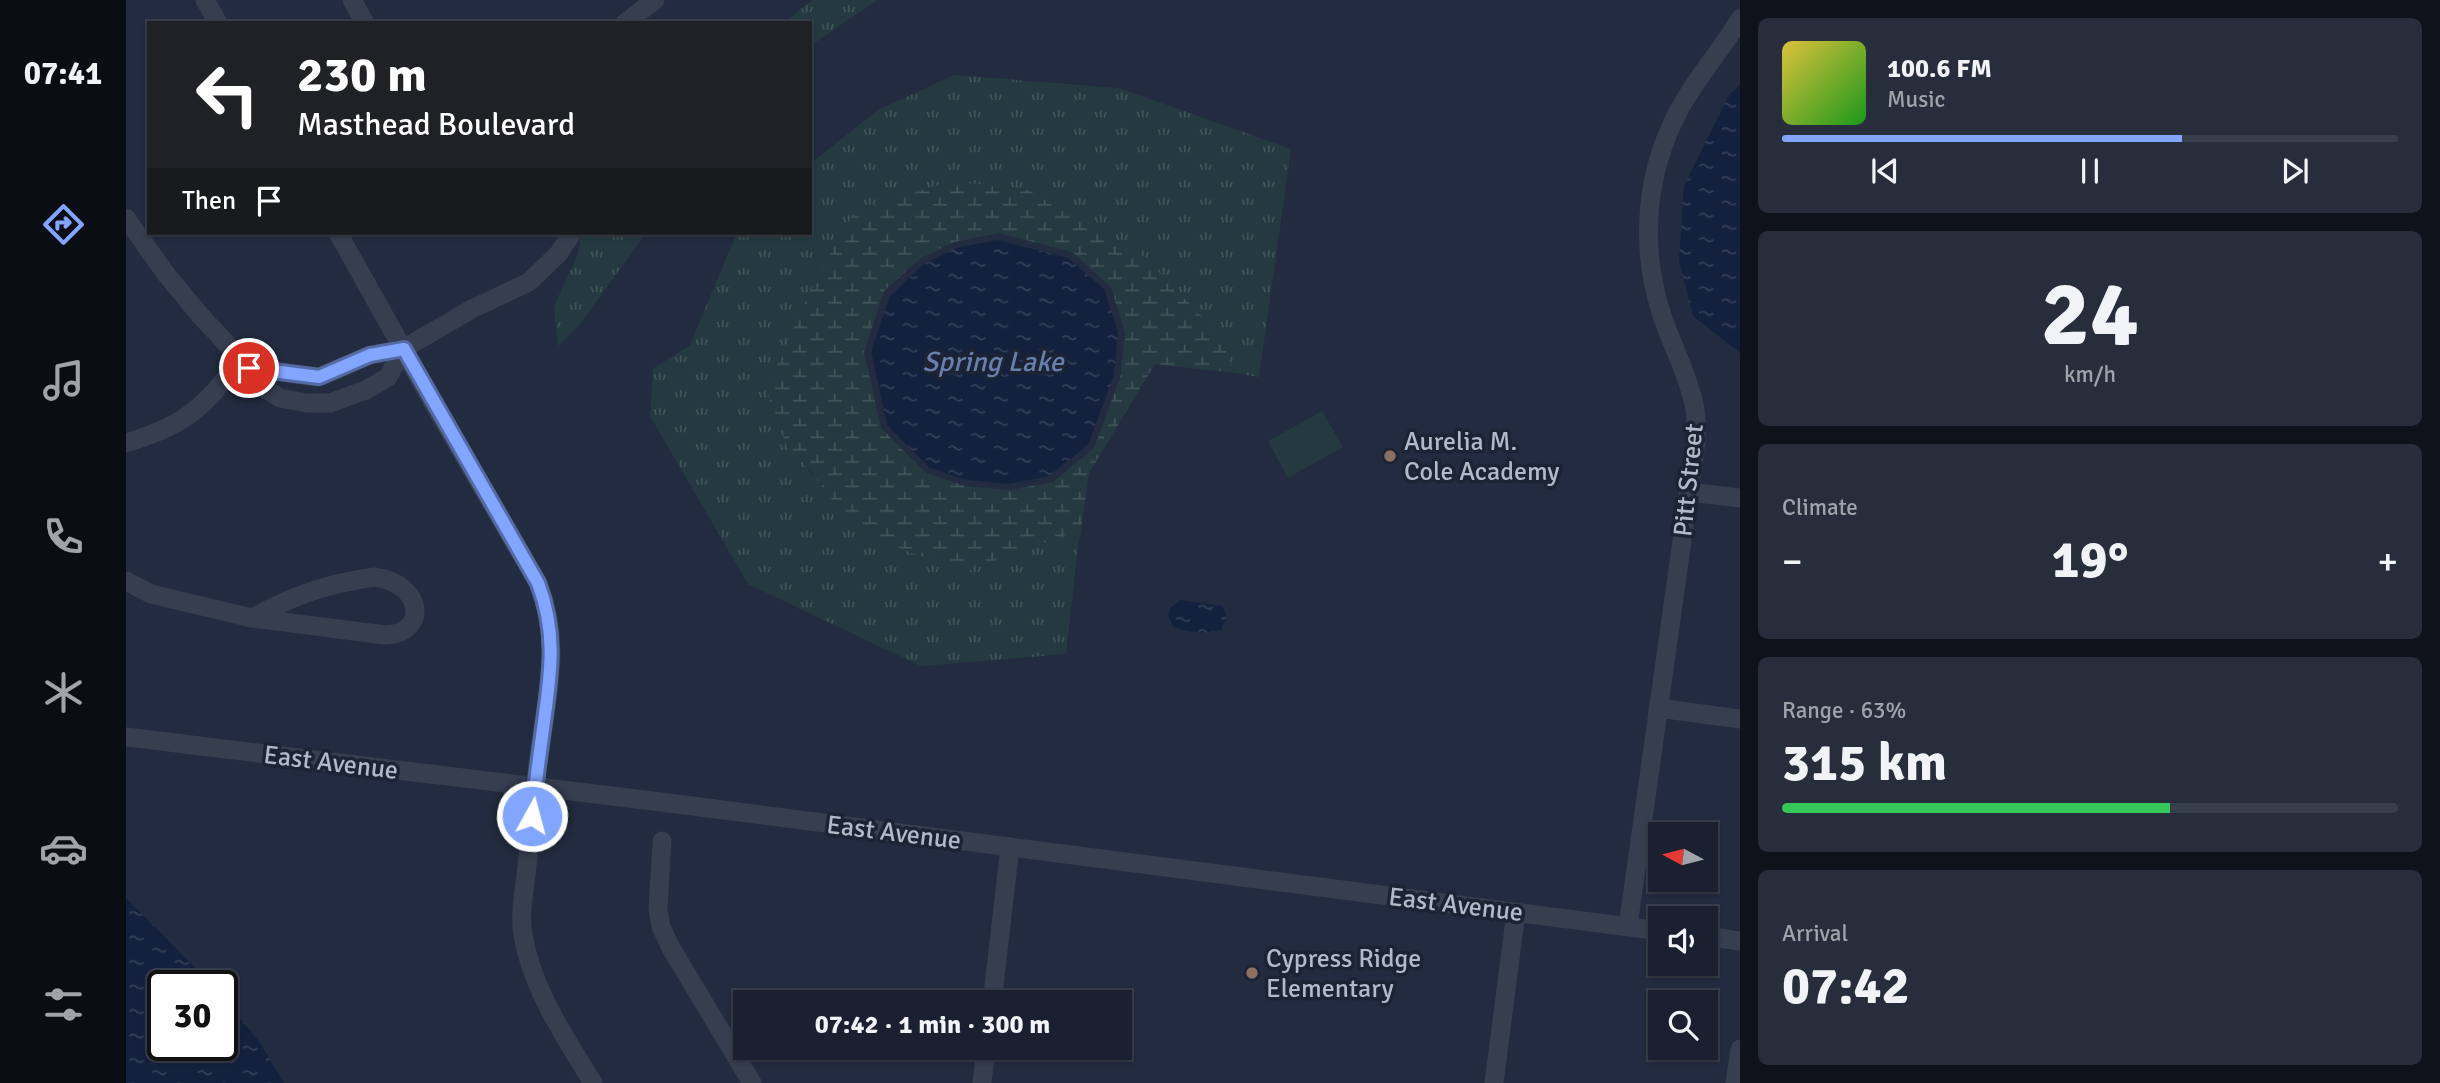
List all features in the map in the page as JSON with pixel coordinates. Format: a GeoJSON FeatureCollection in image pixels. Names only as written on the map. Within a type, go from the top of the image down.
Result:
{"type":"FeatureCollection","features":[{"type":"Feature","properties":{"kind":"street"},"geometry":{"type":"LineString","coordinates":[[205,0],[217,21]]}},
{"type":"Feature","properties":{"kind":"street"},"geometry":{"type":"LineString","coordinates":[[352,0],[364,21]]}},
{"type":"Feature","properties":{"kind":"street"},"geometry":{"type":"LineString","coordinates":[[628,21],[655,0]]}},
{"type":"Feature","properties":{"kind":"street","name":"Pitt Street"},"geometry":{"type":"LineString","coordinates":[[1628,926],[1696,441],[1694,402],[1651,279],[1647,233],[1649,203],[1656,170],[1678,111],[1740,19]]}},
{"type":"Feature","properties":{"kind":"street"},"geometry":{"type":"LineString","coordinates":[[129,229],[261,386],[280,398],[307,404],[330,403],[366,390],[388,377],[404,349]]}},
{"type":"Feature","properties":{"kind":"street"},"geometry":{"type":"LineString","coordinates":[[339,235],[538,583],[545,601],[551,632],[552,662],[536,787],[522,933],[530,965],[555,1020],[593,1083]]}},
{"type":"Feature","properties":{"kind":"street"},"geometry":{"type":"LineString","coordinates":[[245,364],[319,377],[370,355],[404,349],[472,309],[529,282],[559,253],[571,235]]}},
{"type":"Feature","properties":{"kind":"street"},"geometry":{"type":"LineString","coordinates":[[126,443],[168,428],[186,417],[245,364]]}},
{"type":"Feature","properties":{"kind":"street"},"geometry":{"type":"LineString","coordinates":[[1689,492],[1740,498]]}},
{"type":"Feature","properties":{"kind":"street"},"geometry":{"type":"LineString","coordinates":[[126,581],[151,594],[252,618],[392,635],[402,632],[410,625],[415,606],[407,590],[399,583],[374,577],[340,582],[308,591],[252,618]]}},
{"type":"Feature","properties":{"kind":"street"},"geometry":{"type":"LineString","coordinates":[[1658,708],[1740,719]]}},
{"type":"Feature","properties":{"kind":"street","name":"East Avenue"},"geometry":{"type":"LineString","coordinates":[[126,737],[1648,929]]}},
{"type":"Feature","properties":{"kind":"street"},"geometry":{"type":"LineString","coordinates":[[662,841],[658,909],[662,927],[671,948],[752,1083]]}},
{"type":"Feature","properties":{"kind":"street"},"geometry":{"type":"LineString","coordinates":[[994,990],[1010,847]]}},
{"type":"Feature","properties":{"kind":"street"},"geometry":{"type":"LineString","coordinates":[[1494,1083],[1516,912]]}},
{"type":"Feature","properties":{"kind":"street"},"geometry":{"type":"LineString","coordinates":[[1718,938],[1740,941]]}},
{"type":"Feature","properties":{"kind":"street"},"geometry":{"type":"LineString","coordinates":[[1735,1083],[1740,1049]]}},
{"type":"Feature","properties":{"kind":"street"},"geometry":{"type":"LineString","coordinates":[[982,1083],[985,1060]]}},
{"type":"Feature","properties":{"kind":"green space"},"geometry":{"type":"Polygon","coordinates":[[[812,0],[877,0],[812,45],[812,21],[786,21],[812,0]]]}},
{"type":"Feature","properties":{"kind":"green space"},"geometry":{"type":"Polygon","coordinates":[[[954,75],[1119,88],[1291,149],[1259,377],[1235,373],[1141,254],[1084,224],[854,212],[803,461],[812,475],[963,572],[1071,533],[1079,538],[1066,654],[921,666],[748,584],[650,416],[653,369],[690,345],[736,235],[812,235],[812,162],[878,110],[954,75]]]}},
{"type":"Feature","properties":{"kind":"green space"},"geometry":{"type":"Polygon","coordinates":[[[950,181],[1028,190],[1141,254],[1218,333],[1235,373],[1155,364],[1089,473],[1080,538],[1071,533],[963,572],[881,541],[851,525],[803,461],[790,456],[766,389],[813,285],[854,212],[950,181]],[[999,233],[954,242],[921,258],[884,291],[864,352],[881,428],[926,473],[965,486],[1010,490],[1053,482],[1094,448],[1120,378],[1125,333],[1111,287],[1072,252],[999,233]]]}},
{"type":"Feature","properties":{"kind":"green space"},"geometry":{"type":"Polygon","coordinates":[[[582,235],[645,235],[581,323],[558,346],[554,306],[577,256],[582,235]]]}},
{"type":"Feature","properties":{"kind":"green space"},"geometry":{"type":"Polygon","coordinates":[[[1322,411],[1343,447],[1288,478],[1268,441],[1322,411]]]}},
{"type":"Feature","properties":{"kind":"water"},"geometry":{"type":"Polygon","coordinates":[[[1740,85],[1740,353],[1693,316],[1679,260],[1684,186],[1729,95],[1740,85]]]}},
{"type":"Feature","properties":{"kind":"water","name":"Spring Lake"},"geometry":{"type":"Polygon","coordinates":[[[997,240],[1068,258],[1104,289],[1118,332],[1114,375],[1088,445],[1049,476],[1008,484],[967,480],[930,468],[887,425],[871,351],[890,296],[924,264],[956,248],[997,240]]]}},
{"type":"Feature","properties":{"kind":"water"},"geometry":{"type":"Polygon","coordinates":[[[1181,600],[1222,606],[1227,617],[1221,630],[1197,632],[1173,627],[1168,615],[1171,607],[1181,600]]]}},
{"type":"Feature","properties":{"kind":"water"},"geometry":{"type":"Polygon","coordinates":[[[126,898],[197,970],[147,970],[147,1061],[238,1061],[238,1016],[259,1041],[284,1083],[126,1083],[126,898]]]}},
{"type":"Feature","properties":{"kind":"place","name":"Aurelia M. Cole Academy"},"geometry":{"type":"Point","coordinates":[1390,456]}},
{"type":"Feature","properties":{"kind":"place","name":"Cypress Ridge Elementary"},"geometry":{"type":"Point","coordinates":[1252,973]}},
{"type":"Feature","properties":{"kind":"route"},"geometry":{"type":"LineString","coordinates":[[249,368],[271,369],[301,377],[319,377],[370,355],[404,349],[538,583],[545,601],[551,632],[552,662],[532,816]]}}]}
